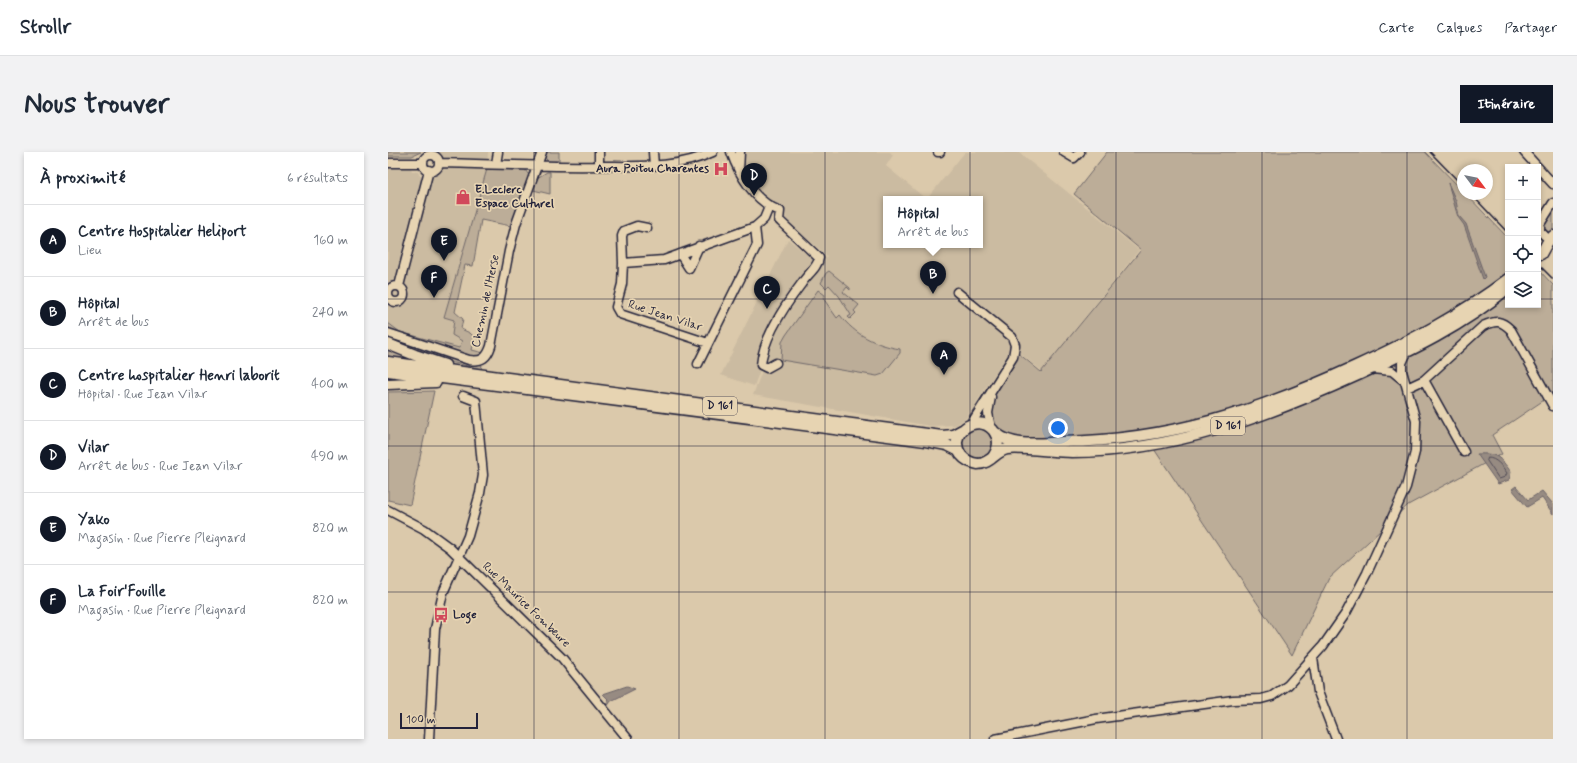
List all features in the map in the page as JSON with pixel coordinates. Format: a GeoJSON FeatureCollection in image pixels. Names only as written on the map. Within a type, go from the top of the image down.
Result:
{"type":"FeatureCollection","features":[{"type":"Feature","properties":{"kind":"main road"},"geometry":{"type":"LineString","coordinates":[[1541,254],[1550,238]]}},
{"type":"Feature","properties":{"kind":"main road"},"geometry":{"type":"LineString","coordinates":[[1541,255],[1553,249]]}},
{"type":"Feature","properties":{"kind":"main road","name":"D 161"},"geometry":{"type":"LineString","coordinates":[[993,430],[1002,438],[1027,443],[1102,441],[1165,432],[1228,417],[1340,373],[1429,331],[1471,306],[1505,281]]}},
{"type":"Feature","properties":{"kind":"main road","name":"D 161"},"geometry":{"type":"LineString","coordinates":[[991,459],[1006,450],[1051,452],[1096,451],[1129,448],[1209,432],[1270,412],[1372,369],[1407,352],[1463,322],[1505,290]]}},
{"type":"Feature","properties":{"kind":"main road"},"geometry":{"type":"LineString","coordinates":[[388,344],[427,360],[447,366],[471,370],[479,379]]}},
{"type":"Feature","properties":{"kind":"main road","name":"D 161"},"geometry":{"type":"LineString","coordinates":[[388,362],[479,379],[926,441],[947,445],[959,451]]}},
{"type":"Feature","properties":{"kind":"main road","name":"D 161"},"geometry":{"type":"LineString","coordinates":[[388,371],[479,379],[942,436],[953,435],[962,430]]}},
{"type":"Feature","properties":{"kind":"main road"},"geometry":{"type":"LineString","coordinates":[[388,384],[479,379]]}},
{"type":"Feature","properties":{"kind":"main road"},"geometry":{"type":"LineString","coordinates":[[980,423],[993,430],[998,446],[996,453],[991,459],[983,463],[974,463],[966,460],[959,451],[957,441],[962,430],[971,424],[980,423]]}},
{"type":"Feature","properties":{"kind":"street"},"geometry":{"type":"LineString","coordinates":[[496,164],[498,152]]}},
{"type":"Feature","properties":{"kind":"street","name":"Chemin de l'Herse"},"geometry":{"type":"LineString","coordinates":[[388,333],[469,360],[478,362],[484,358],[491,346],[509,251],[516,224],[542,152]]}},
{"type":"Feature","properties":{"kind":"street"},"geometry":{"type":"LineString","coordinates":[[599,152],[599,166]]}},
{"type":"Feature","properties":{"kind":"street"},"geometry":{"type":"LineString","coordinates":[[654,152],[654,166]]}},
{"type":"Feature","properties":{"kind":"street"},"geometry":{"type":"LineString","coordinates":[[439,163],[537,166],[654,166],[682,163],[713,152]]}},
{"type":"Feature","properties":{"kind":"street"},"geometry":{"type":"LineString","coordinates":[[731,152],[739,172],[753,190],[769,207],[780,211],[779,220],[818,256],[818,261],[774,324],[761,365],[767,368],[776,363]]}},
{"type":"Feature","properties":{"kind":"street"},"geometry":{"type":"LineString","coordinates":[[739,172],[740,152]]}},
{"type":"Feature","properties":{"kind":"street"},"geometry":{"type":"LineString","coordinates":[[1064,152],[1074,158],[1080,152]]}},
{"type":"Feature","properties":{"kind":"street"},"geometry":{"type":"LineString","coordinates":[[1524,152],[1553,184]]}},
{"type":"Feature","properties":{"kind":"street"},"geometry":{"type":"LineString","coordinates":[[434,154],[439,163],[436,169],[429,170],[425,168],[423,163],[426,156],[434,154]]}},
{"type":"Feature","properties":{"kind":"street"},"geometry":{"type":"LineString","coordinates":[[388,163],[423,163]]}},
{"type":"Feature","properties":{"kind":"street"},"geometry":{"type":"LineString","coordinates":[[399,286],[394,286],[388,291],[388,297],[392,301],[399,302],[403,298],[404,294],[399,286],[429,170]]}},
{"type":"Feature","properties":{"kind":"street"},"geometry":{"type":"LineString","coordinates":[[1550,238],[1540,231],[1540,224],[1553,203]]}},
{"type":"Feature","properties":{"kind":"street"},"geometry":{"type":"LineString","coordinates":[[623,263],[660,260],[755,227],[764,219],[769,207]]}},
{"type":"Feature","properties":{"kind":"street","name":"Rue Jean Vilar"},"geometry":{"type":"LineString","coordinates":[[647,228],[637,226],[624,231],[622,236],[622,284],[616,307],[620,314],[708,343]]}},
{"type":"Feature","properties":{"kind":"street","name":"Rue Jean Vilar"},"geometry":{"type":"LineString","coordinates":[[698,364],[757,245],[755,227]]}},
{"type":"Feature","properties":{"kind":"street"},"geometry":{"type":"LineString","coordinates":[[680,254],[689,268],[699,246]]}},
{"type":"Feature","properties":{"kind":"street"},"geometry":{"type":"LineString","coordinates":[[957,292],[1014,339],[1016,345],[1014,354],[991,397],[988,408],[988,417],[993,430]]}},
{"type":"Feature","properties":{"kind":"street"},"geometry":{"type":"LineString","coordinates":[[1405,384],[1424,380],[1483,326],[1494,320],[1503,322],[1511,330],[1553,406]]}},
{"type":"Feature","properties":{"kind":"street"},"geometry":{"type":"LineString","coordinates":[[995,739],[1096,719],[1272,696],[1288,685],[1313,658],[1346,613],[1367,573],[1406,487],[1415,452],[1416,429],[1416,421],[1405,384],[1402,365],[1407,352]]}},
{"type":"Feature","properties":{"kind":"street"},"geometry":{"type":"LineString","coordinates":[[1372,369],[1392,372],[1405,384]]}},
{"type":"Feature","properties":{"kind":"street"},"geometry":{"type":"LineString","coordinates":[[971,424],[1002,376]]}},
{"type":"Feature","properties":{"kind":"street"},"geometry":{"type":"LineString","coordinates":[[1424,380],[1464,452]]}},
{"type":"Feature","properties":{"kind":"street"},"geometry":{"type":"LineString","coordinates":[[429,739],[435,629],[443,593],[468,536],[480,494],[483,475],[476,401],[463,396]]}},
{"type":"Feature","properties":{"kind":"street","name":"Rue Maurice Fombeure"},"geometry":{"type":"LineString","coordinates":[[388,510],[428,532],[459,557],[562,658],[628,739]]}},
{"type":"Feature","properties":{"kind":"street"},"geometry":{"type":"LineString","coordinates":[[1313,658],[1318,692],[1336,739]]}},
{"type":"Feature","properties":{"kind":"shaded area"},"geometry":{"type":"Polygon","coordinates":[[[388,152],[421,152],[412,156],[388,156],[388,152]]]}},
{"type":"Feature","properties":{"kind":"shaded area"},"geometry":{"type":"Polygon","coordinates":[[[438,152],[488,152],[487,169],[474,219],[444,317],[454,320],[452,331],[457,339],[462,341],[459,349],[388,330],[388,168],[411,168],[412,171],[418,172],[420,176],[431,176],[441,169],[442,158],[438,152]]]}},
{"type":"Feature","properties":{"kind":"shaded area"},"geometry":{"type":"Polygon","coordinates":[[[547,152],[559,152],[559,162],[548,162],[545,157],[547,152]]]}},
{"type":"Feature","properties":{"kind":"shaded area"},"geometry":{"type":"Polygon","coordinates":[[[744,152],[890,152],[893,155],[886,166],[922,196],[883,196],[883,248],[983,248],[983,196],[929,196],[965,152],[1018,152],[1139,250],[1042,371],[1018,352],[1010,351],[966,418],[956,425],[930,426],[753,395],[779,326],[827,256],[794,227],[743,171],[744,152]]]}},
{"type":"Feature","properties":{"kind":"shaded area"},"geometry":{"type":"Polygon","coordinates":[[[1107,152],[1425,152],[1457,185],[1457,200],[1472,200],[1505,235],[1505,308],[1541,308],[1541,272],[1553,285],[1553,394],[1492,435],[1502,454],[1408,505],[1329,578],[1292,655],[1154,449],[1097,439],[1021,438],[1005,434],[983,418],[967,419],[1012,351],[1018,353],[1041,372],[1141,250],[1074,194],[1107,152]]]}},
{"type":"Feature","properties":{"kind":"shaded area"},"geometry":{"type":"Polygon","coordinates":[[[487,169],[525,170],[529,175],[511,226],[481,220],[473,266],[465,265],[455,312],[463,319],[461,329],[470,333],[475,338],[472,350],[484,353],[478,359],[388,330],[388,323],[400,332],[459,348],[462,341],[452,335],[454,320],[444,317],[487,169]]]}},
{"type":"Feature","properties":{"kind":"shaded area"},"geometry":{"type":"Polygon","coordinates":[[[547,172],[550,172],[550,194],[533,190],[537,178],[547,172]]]}},
{"type":"Feature","properties":{"kind":"shaded area"},"geometry":{"type":"Polygon","coordinates":[[[1553,209],[1553,233],[1549,237],[1543,229],[1553,209]]]}},
{"type":"Feature","properties":{"kind":"shaded area"},"geometry":{"type":"Polygon","coordinates":[[[788,239],[805,253],[807,250],[817,259],[770,324],[762,349],[761,367],[754,386],[721,375],[788,239]]]}},
{"type":"Feature","properties":{"kind":"shaded area"},"geometry":{"type":"Polygon","coordinates":[[[829,271],[850,288],[850,290],[847,287],[843,292],[859,305],[854,311],[856,313],[850,319],[848,317],[851,315],[839,296],[829,285],[826,288],[821,283],[826,273],[829,271]]]}},
{"type":"Feature","properties":{"kind":"shaded area"},"geometry":{"type":"Polygon","coordinates":[[[818,290],[825,295],[823,298],[837,318],[840,315],[852,328],[874,342],[900,349],[900,353],[883,374],[877,376],[781,360],[782,342],[818,290]]]}},
{"type":"Feature","properties":{"kind":"shaded area"},"geometry":{"type":"Polygon","coordinates":[[[388,335],[471,363],[482,365],[481,369],[437,359],[388,340],[388,335]]]}},
{"type":"Feature","properties":{"kind":"shaded area"},"geometry":{"type":"Polygon","coordinates":[[[388,346],[443,366],[388,359],[388,346]]]}},
{"type":"Feature","properties":{"kind":"shaded area"},"geometry":{"type":"Polygon","coordinates":[[[434,391],[410,505],[388,500],[388,392],[434,391]]]}},
{"type":"Feature","properties":{"kind":"shaded area"},"geometry":{"type":"Polygon","coordinates":[[[978,428],[989,432],[993,443],[989,454],[978,458],[967,454],[963,443],[967,432],[978,428]]]}},
{"type":"Feature","properties":{"kind":"water"},"geometry":{"type":"Polygon","coordinates":[[[1448,183],[1456,201],[1459,216],[1466,224],[1485,277],[1483,279],[1464,225],[1458,217],[1448,183]]]}},
{"type":"Feature","properties":{"kind":"water"},"geometry":{"type":"Polygon","coordinates":[[[1477,454],[1494,455],[1501,459],[1511,472],[1509,480],[1498,484],[1477,454]]]}},
{"type":"Feature","properties":{"kind":"water"},"geometry":{"type":"Polygon","coordinates":[[[1516,486],[1528,500],[1542,491],[1553,504],[1553,514],[1542,498],[1527,507],[1512,489],[1516,486]]]}},
{"type":"Feature","properties":{"kind":"water"},"geometry":{"type":"Polygon","coordinates":[[[627,686],[635,689],[611,701],[607,707],[606,705],[609,700],[603,694],[627,686]]]}},
{"type":"Feature","properties":{"kind":"railway"},"geometry":{"type":"LineString","coordinates":[[1430,152],[1457,180]]}},
{"type":"Feature","properties":{"kind":"railway"},"geometry":{"type":"LineString","coordinates":[[1477,200],[1505,230]]}},
{"type":"Feature","properties":{"kind":"railway"},"geometry":{"type":"LineString","coordinates":[[1541,267],[1553,279]]}},
{"type":"Feature","properties":{"kind":"place","name":"Aura Poitou Charentes"},"geometry":{"type":"Point","coordinates":[721,169]}},
{"type":"Feature","properties":{"kind":"place","name":"Vilar"},"geometry":{"type":"Point","coordinates":[754,196]}},
{"type":"Feature","properties":{"kind":"place","name":"E.Leclerc Espace Culturel"},"geometry":{"type":"Point","coordinates":[463,197]}},
{"type":"Feature","properties":{"kind":"place","name":"Yako"},"geometry":{"type":"Point","coordinates":[444,261]}},
{"type":"Feature","properties":{"kind":"place","name":"Hôpital"},"geometry":{"type":"Point","coordinates":[933,294]}},
{"type":"Feature","properties":{"kind":"place","name":"La Foir'Fouille"},"geometry":{"type":"Point","coordinates":[434,298]}},
{"type":"Feature","properties":{"kind":"place","name":"Centre hospitalier Henri laborit"},"geometry":{"type":"Point","coordinates":[767,309]}},
{"type":"Feature","properties":{"kind":"place","name":"Centre Hospitalier Heliport"},"geometry":{"type":"Point","coordinates":[944,375]}},
{"type":"Feature","properties":{"kind":"place","name":"Loge"},"geometry":{"type":"Point","coordinates":[441,615]}}]}
